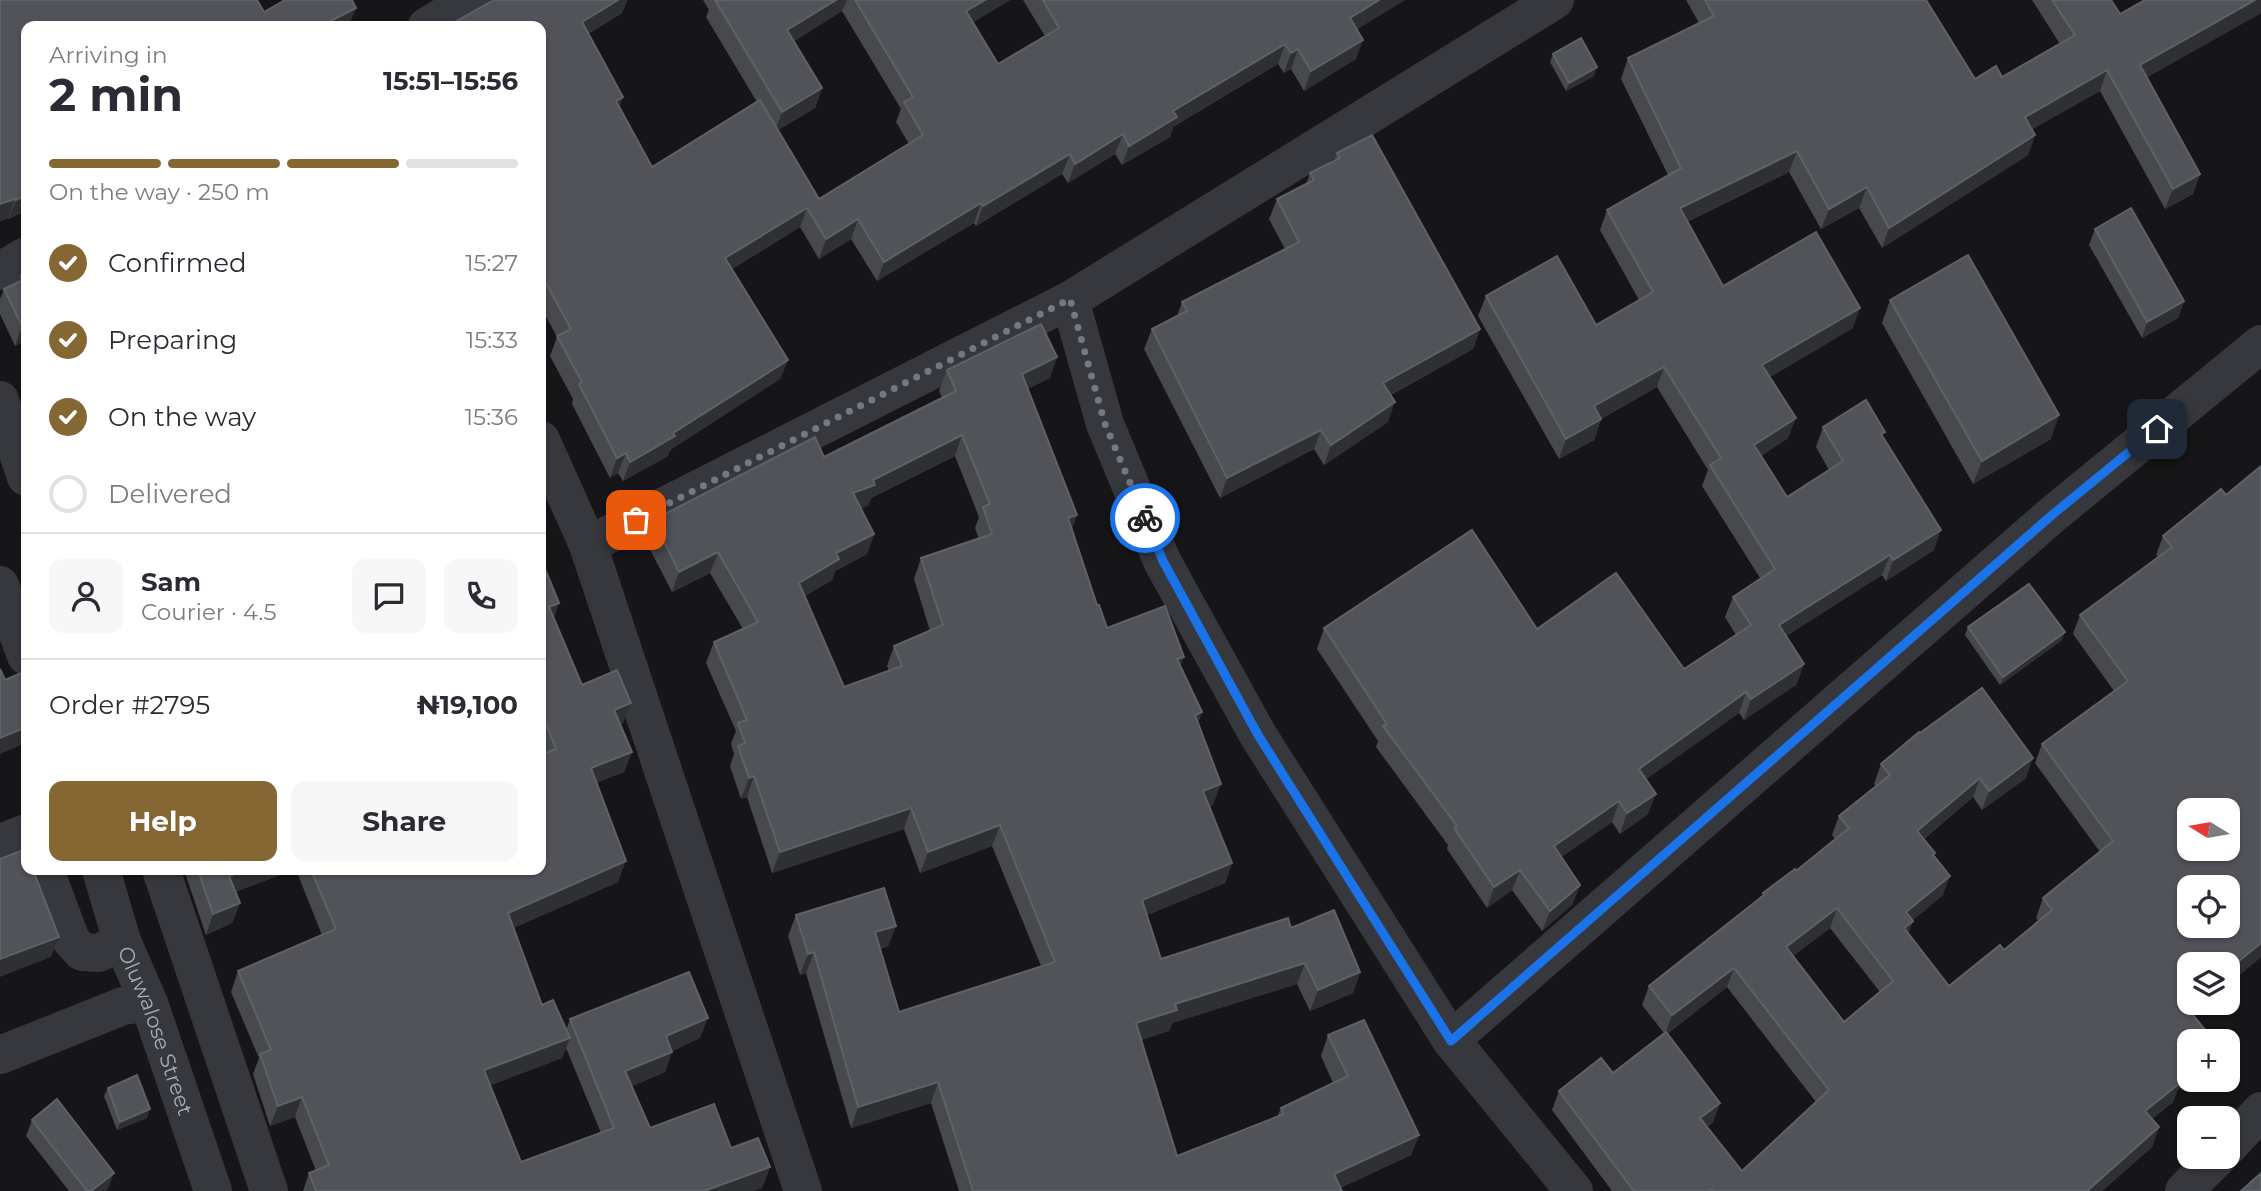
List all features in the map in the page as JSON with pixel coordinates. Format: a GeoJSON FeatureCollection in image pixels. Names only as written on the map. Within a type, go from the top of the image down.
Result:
{"type":"FeatureCollection","features":[{"type":"Feature","properties":{"kind":"street"},"geometry":{"type":"LineString","coordinates":[[435,21],[471,0]]}},
{"type":"Feature","properties":{"kind":"street"},"geometry":{"type":"LineString","coordinates":[[587,545],[1070,299],[1555,0]]}},
{"type":"Feature","properties":{"kind":"street"},"geometry":{"type":"LineString","coordinates":[[0,271],[21,259]]}},
{"type":"Feature","properties":{"kind":"street"},"geometry":{"type":"LineString","coordinates":[[1070,299],[1105,424],[1163,561],[1258,735],[1451,1041],[1574,1191]]}},
{"type":"Feature","properties":{"kind":"street"},"geometry":{"type":"LineString","coordinates":[[1451,1041],[2052,515],[2261,344]]}},
{"type":"Feature","properties":{"kind":"street"},"geometry":{"type":"LineString","coordinates":[[0,400],[21,462]]}},
{"type":"Feature","properties":{"kind":"street"},"geometry":{"type":"LineString","coordinates":[[546,451],[587,545],[803,1191]]}},
{"type":"Feature","properties":{"kind":"street"},"geometry":{"type":"LineString","coordinates":[[0,585],[21,642]]}},
{"type":"Feature","properties":{"kind":"street"},"geometry":{"type":"LineString","coordinates":[[0,843],[21,835]]}},
{"type":"Feature","properties":{"kind":"street"},"geometry":{"type":"LineString","coordinates":[[48,875],[71,940],[82,952],[99,953],[122,941]]}},
{"type":"Feature","properties":{"kind":"street","name":"Oluwalose Street"},"geometry":{"type":"LineString","coordinates":[[102,875],[122,941],[149,1003],[213,1191]]}},
{"type":"Feature","properties":{"kind":"street"},"geometry":{"type":"LineString","coordinates":[[163,875],[269,1191]]}},
{"type":"Feature","properties":{"kind":"street"},"geometry":{"type":"LineString","coordinates":[[0,1055],[123,1006],[149,1003]]}},
{"type":"Feature","properties":{"kind":"street"},"geometry":{"type":"LineString","coordinates":[[2240,1134],[2261,1111]]}},
{"type":"Feature","properties":{"kind":"street"},"geometry":{"type":"LineString","coordinates":[[200,1152],[250,1136]]}},
{"type":"Feature","properties":{"kind":"street"},"geometry":{"type":"LineString","coordinates":[[2184,1191],[2206,1169]]}},
{"type":"Feature","properties":{"kind":"building"},"geometry":{"type":"Polygon","coordinates":[[[0,0],[257,0],[264,12],[285,0],[352,0],[356,8],[331,21],[21,21],[21,198],[0,204],[0,0]]]}},
{"type":"Feature","properties":{"kind":"building"},"geometry":{"type":"Polygon","coordinates":[[[494,0],[618,0],[582,22],[623,97],[616,101],[652,167],[760,100],[819,199],[923,135],[904,102],[913,97],[855,0],[985,0],[966,11],[998,64],[1059,28],[1043,0],[1379,0],[1350,18],[1363,40],[1311,71],[1298,49],[1291,53],[1285,44],[1173,111],[1177,117],[1129,146],[1123,134],[1075,164],[1070,154],[983,206],[981,203],[884,262],[858,219],[826,239],[807,208],[725,258],[788,360],[673,433],[675,436],[630,462],[626,453],[617,458],[579,384],[582,382],[557,336],[571,329],[546,283],[546,21],[457,21],[494,0]]]}},
{"type":"Feature","properties":{"kind":"building"},"geometry":{"type":"Polygon","coordinates":[[[715,0],[836,0],[787,30],[822,88],[782,112],[715,0]]]}},
{"type":"Feature","properties":{"kind":"building"},"geometry":{"type":"Polygon","coordinates":[[[1705,0],[1926,0],[1975,79],[1996,66],[2002,77],[2075,35],[2052,0],[2111,0],[2120,14],[2145,0],[2255,0],[2140,65],[2200,174],[2173,189],[2107,70],[2025,117],[2035,135],[1889,228],[1867,187],[1829,209],[1797,151],[1680,208],[1723,286],[1816,232],[1860,308],[1762,365],[1796,418],[1754,445],[1787,497],[1843,461],[1823,427],[1866,400],[1885,432],[1881,434],[1941,530],[1893,560],[1890,555],[1779,625],[1804,664],[1751,699],[1746,692],[1639,769],[1656,794],[1627,813],[1619,801],[1554,846],[1580,885],[1550,911],[1520,870],[1494,887],[1454,828],[1457,826],[1383,726],[1387,724],[1324,628],[1472,530],[1537,629],[1616,573],[1684,669],[1751,625],[1733,597],[1775,569],[1710,465],[1721,458],[1664,367],[1594,406],[1601,419],[1566,439],[1486,296],[1557,256],[1596,325],[1653,292],[1607,210],[1681,168],[1628,58],[1714,16],[1705,0]]]}},
{"type":"Feature","properties":{"kind":"building"},"geometry":{"type":"Polygon","coordinates":[[[1581,38],[1597,67],[1569,83],[1553,54],[1581,38]]]}},
{"type":"Feature","properties":{"kind":"building"},"geometry":{"type":"Polygon","coordinates":[[[1372,135],[1480,329],[1383,383],[1395,402],[1331,445],[1321,430],[1227,478],[1152,329],[1187,311],[1182,302],[1299,242],[1277,199],[1314,180],[1310,173],[1340,158],[1337,153],[1372,135]]]}},
{"type":"Feature","properties":{"kind":"building"},"geometry":{"type":"Polygon","coordinates":[[[2131,208],[2184,301],[2147,322],[2095,229],[2131,208]]]}},
{"type":"Feature","properties":{"kind":"building"},"geometry":{"type":"Polygon","coordinates":[[[1968,255],[2059,415],[1982,461],[1890,300],[1968,255]]]}},
{"type":"Feature","properties":{"kind":"building"},"geometry":{"type":"Polygon","coordinates":[[[21,281],[21,324],[4,289],[21,281]]]}},
{"type":"Feature","properties":{"kind":"building"},"geometry":{"type":"Polygon","coordinates":[[[1041,324],[1057,357],[1022,374],[1077,515],[1068,518],[1097,605],[1107,628],[1165,606],[1184,657],[1177,659],[1202,712],[1195,715],[1221,784],[1203,791],[1232,863],[1142,900],[1161,959],[1288,918],[1291,928],[1334,910],[1360,972],[1318,990],[1305,963],[1175,1004],[1177,1010],[1136,1023],[1177,1156],[1284,1114],[1281,1108],[1348,1076],[1328,1035],[1364,1020],[1419,1135],[1334,1174],[1342,1191],[973,1191],[938,1082],[858,1107],[814,952],[808,954],[796,915],[884,888],[896,926],[875,932],[899,1012],[1055,962],[1000,825],[928,852],[911,808],[780,852],[754,776],[749,778],[738,746],[745,743],[738,723],[747,720],[714,642],[758,622],[718,552],[679,572],[653,520],[815,437],[824,457],[956,391],[947,370],[1041,324]],[[962,435],[873,480],[875,485],[853,493],[874,534],[836,553],[839,559],[799,583],[844,687],[902,666],[894,646],[943,625],[921,558],[992,534],[983,507],[990,504],[962,435]]]}},
{"type":"Feature","properties":{"kind":"building"},"geometry":{"type":"Polygon","coordinates":[[[2261,466],[2261,943],[2240,960],[2240,952],[2177,952],[2177,1015],[2193,1015],[2204,1029],[2177,1029],[2177,1085],[2145,1111],[2159,1127],[2087,1191],[1634,1191],[1559,1091],[1601,1058],[1613,1073],[1666,1032],[1720,1103],[1700,1118],[1742,1171],[1829,1090],[1734,968],[1672,1015],[1649,986],[1764,895],[1763,893],[1795,869],[1796,871],[1849,828],[1839,816],[1890,775],[1881,764],[1919,732],[1982,688],[2033,758],[1989,791],[1980,778],[1917,831],[1950,876],[1906,912],[1913,921],[1904,928],[1949,986],[2000,945],[2004,950],[2052,910],[2043,898],[2113,841],[2042,744],[2128,681],[2080,615],[2172,547],[2163,536],[2221,489],[2226,495],[2261,466]],[[1837,908],[1786,947],[1844,1022],[1893,981],[1837,908]]]}},
{"type":"Feature","properties":{"kind":"building"},"geometry":{"type":"Polygon","coordinates":[[[546,571],[559,603],[549,607],[582,685],[617,670],[631,703],[614,710],[632,752],[591,768],[626,861],[508,913],[542,1005],[553,1000],[570,1038],[484,1070],[521,1162],[614,1128],[570,1019],[689,972],[708,1018],[666,1036],[672,1052],[625,1071],[650,1128],[714,1104],[731,1148],[758,1138],[770,1167],[704,1191],[316,1191],[309,1173],[329,1165],[302,1097],[278,1106],[260,1054],[271,1050],[238,971],[336,929],[313,875],[546,875],[546,753],[556,749],[546,724],[546,571]]]}},
{"type":"Feature","properties":{"kind":"building"},"geometry":{"type":"Polygon","coordinates":[[[2029,584],[2065,632],[2003,677],[1968,627],[2029,584]]]}},
{"type":"Feature","properties":{"kind":"building"},"geometry":{"type":"Polygon","coordinates":[[[0,669],[5,680],[21,673],[21,729],[0,738],[0,669]]]}},
{"type":"Feature","properties":{"kind":"building"},"geometry":{"type":"Polygon","coordinates":[[[21,851],[21,875],[35,875],[59,937],[0,959],[0,859],[21,851]]]}},
{"type":"Feature","properties":{"kind":"building"},"geometry":{"type":"Polygon","coordinates":[[[200,875],[232,875],[229,876],[240,903],[213,914],[200,875]]]}},
{"type":"Feature","properties":{"kind":"building"},"geometry":{"type":"Polygon","coordinates":[[[137,1075],[150,1109],[120,1122],[108,1088],[137,1075]]]}},
{"type":"Feature","properties":{"kind":"building"},"geometry":{"type":"Polygon","coordinates":[[[57,1099],[114,1173],[91,1191],[87,1191],[32,1120],[57,1099]]]}},
{"type":"Feature","properties":{"kind":"building"},"geometry":{"type":"Polygon","coordinates":[[[2261,1173],[2261,1191],[2241,1191],[2261,1173]]]}},
{"type":"Feature","properties":{"kind":"way so far"},"geometry":{"type":"LineString","coordinates":[[636,520],[1070,299],[1105,424],[1145,518]]}},
{"type":"Feature","properties":{"kind":"route"},"geometry":{"type":"LineString","coordinates":[[1145,518],[1163,561],[1258,735],[1451,1041],[2052,515],[2157,429]]}}]}
